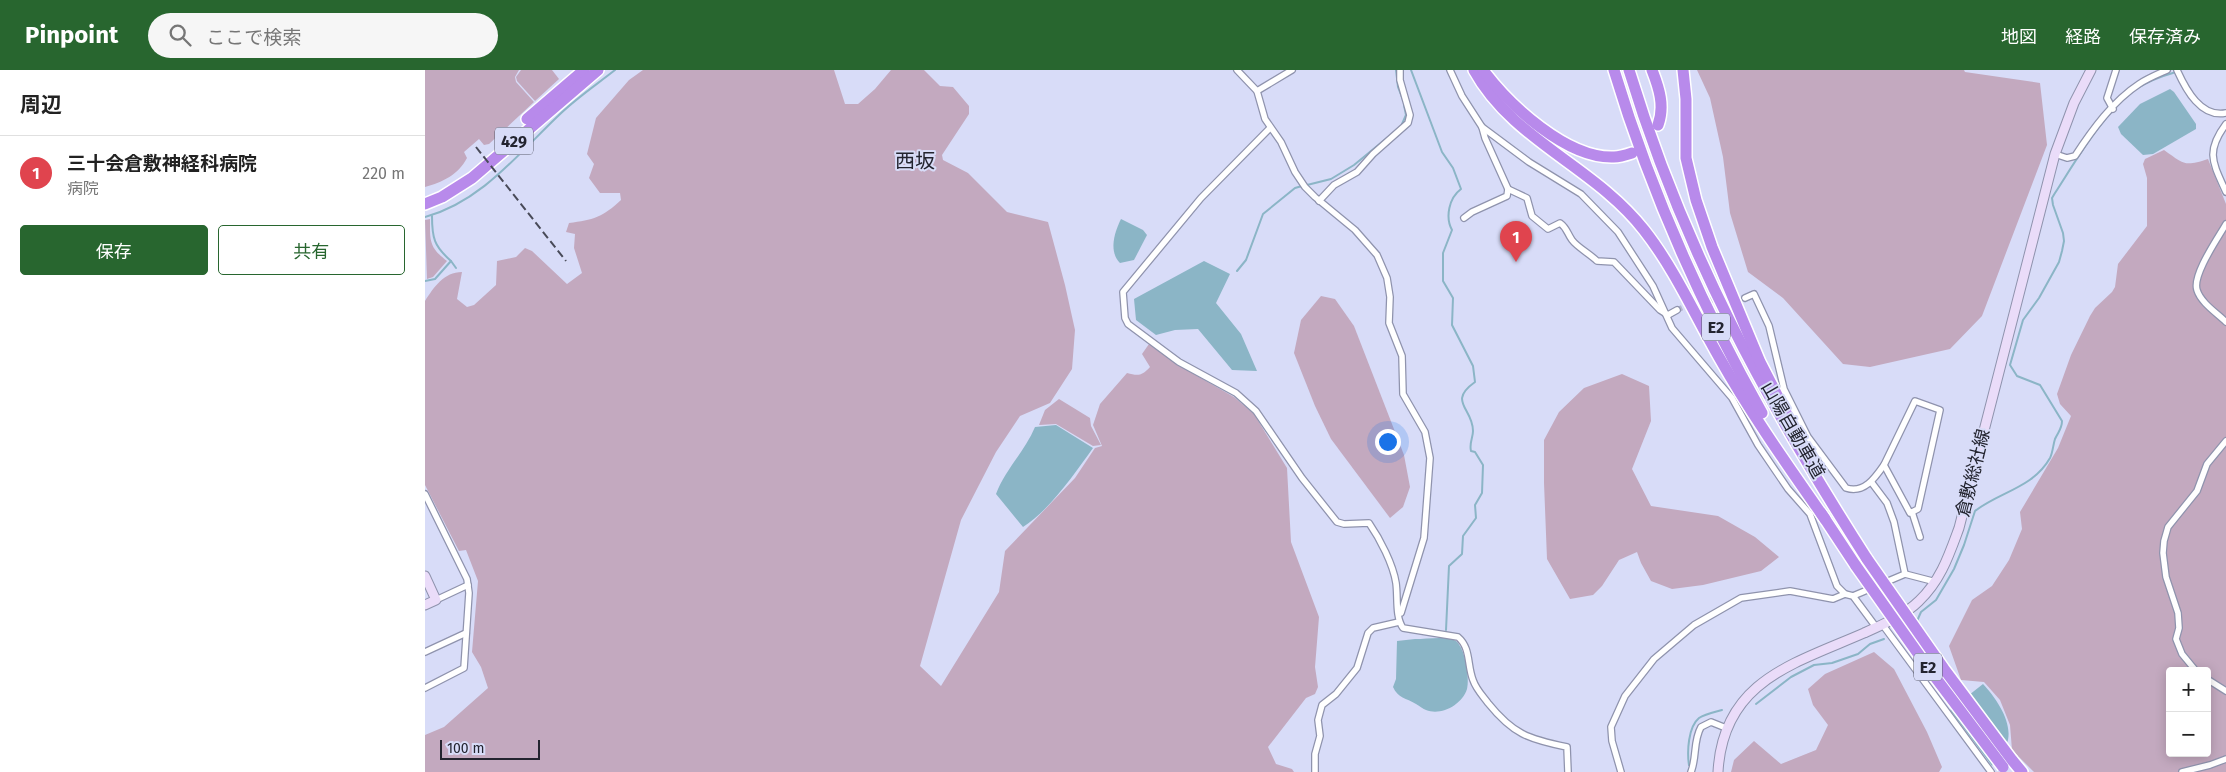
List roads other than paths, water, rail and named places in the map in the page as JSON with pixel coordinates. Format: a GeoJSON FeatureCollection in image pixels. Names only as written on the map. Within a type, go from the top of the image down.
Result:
{"type":"FeatureCollection","features":[{"type":"Feature","properties":{"kind":"highway","name":"429"},"geometry":{"type":"LineString","coordinates":[[425,197],[456,181],[579,75],[598,70]]}},
{"type":"Feature","properties":{"kind":"highway"},"geometry":{"type":"LineString","coordinates":[[1474,70],[1484,87],[1506,113],[1531,135],[1591,177],[1620,202],[1645,231],[1676,280],[1720,359],[1771,443],[1825,519]]}},
{"type":"Feature","properties":{"kind":"highway"},"geometry":{"type":"LineString","coordinates":[[1483,70],[1501,93],[1523,113],[1570,146],[1603,157],[1615,158],[1632,153]]}},
{"type":"Feature","properties":{"kind":"highway","name":"山陽自動車道"},"geometry":{"type":"LineString","coordinates":[[1614,70],[1653,184],[1693,279],[1760,410],[1825,519],[1929,669],[2007,766],[2022,772]]}},
{"type":"Feature","properties":{"kind":"highway","name":"山陽自動車道"},"geometry":{"type":"LineString","coordinates":[[1629,70],[1672,195],[1722,309],[1781,419],[1867,559],[1944,668],[2007,766]]}},
{"type":"Feature","properties":{"kind":"highway"},"geometry":{"type":"LineString","coordinates":[[1651,70],[1661,103],[1662,114],[1658,125]]}},
{"type":"Feature","properties":{"kind":"highway"},"geometry":{"type":"LineString","coordinates":[[1683,70],[1686,99],[1686,158],[1696,200],[1712,247],[1760,362],[1837,512]]}},
{"type":"Feature","properties":{"kind":"highway","name":"429"},"geometry":{"type":"LineString","coordinates":[[425,204],[442,197],[472,178],[579,75]]}},
{"type":"Feature","properties":{"kind":"main road","name":"倉敷総社線"},"geometry":{"type":"LineString","coordinates":[[1718,772],[1726,728],[1739,704],[1757,686],[1793,665],[1879,626],[1919,601],[1936,582],[1944,568],[1959,528],[2055,154],[2074,103],[2091,70]]}},
{"type":"Feature","properties":{"kind":"main road"},"geometry":{"type":"LineString","coordinates":[[425,576],[436,600],[425,605]]}},
{"type":"Feature","properties":{"kind":"street"},"geometry":{"type":"LineString","coordinates":[[1237,70],[1257,90],[1265,120],[1281,142],[1303,185],[1355,230],[1377,255],[1387,278],[1390,297],[1389,323],[1402,356],[1403,394],[1421,424],[1430,458],[1424,538],[1399,622]]}},
{"type":"Feature","properties":{"kind":"street"},"geometry":{"type":"LineString","coordinates":[[1257,90],[1292,70]]}},
{"type":"Feature","properties":{"kind":"street"},"geometry":{"type":"LineString","coordinates":[[1319,200],[1334,185],[1357,172],[1373,154],[1408,123],[1410,116],[1400,80],[1401,70]]}},
{"type":"Feature","properties":{"kind":"street"},"geometry":{"type":"LineString","coordinates":[[1450,70],[1462,96],[1482,127],[1485,138],[1508,188],[1507,196],[1472,212],[1464,218]]}},
{"type":"Feature","properties":{"kind":"street"},"geometry":{"type":"LineString","coordinates":[[2113,109],[2107,98],[2116,70]]}},
{"type":"Feature","properties":{"kind":"street"},"geometry":{"type":"LineString","coordinates":[[2146,70],[2150,78]]}},
{"type":"Feature","properties":{"kind":"street"},"geometry":{"type":"LineString","coordinates":[[2055,154],[2067,158],[2075,156],[2092,132],[2131,90],[2167,70]]}},
{"type":"Feature","properties":{"kind":"street"},"geometry":{"type":"LineString","coordinates":[[2177,70],[2182,82],[2202,108],[2211,113],[2226,113]]}},
{"type":"Feature","properties":{"kind":"street"},"geometry":{"type":"LineString","coordinates":[[2226,124],[2216,137],[2213,164],[2226,192]]}},
{"type":"Feature","properties":{"kind":"street"},"geometry":{"type":"LineString","coordinates":[[1482,127],[1529,162],[1581,194],[1618,232],[1653,286],[1668,315],[1672,328],[1732,398],[1758,445],[1788,489],[1810,514],[1837,586],[1845,594],[1853,596],[1879,626],[1991,772]]}},
{"type":"Feature","properties":{"kind":"street"},"geometry":{"type":"LineString","coordinates":[[1270,128],[1201,198],[1123,292],[1125,318],[1128,324],[1179,362],[1247,401],[1332,518],[1344,524],[1369,523],[1393,570],[1397,591],[1399,622],[1403,628],[1459,637],[1466,646],[1475,687],[1503,721],[1523,734],[1543,742],[1567,747],[1568,772]]}},
{"type":"Feature","properties":{"kind":"street"},"geometry":{"type":"LineString","coordinates":[[1508,188],[1527,198],[1532,216],[1548,230],[1559,224],[1566,228],[1572,240],[1587,251],[1597,262],[1614,262],[1660,310],[1668,315]]}},
{"type":"Feature","properties":{"kind":"street"},"geometry":{"type":"LineString","coordinates":[[2226,224],[2197,276],[2197,290],[2204,301],[2226,322]]}},
{"type":"Feature","properties":{"kind":"street"},"geometry":{"type":"LineString","coordinates":[[1745,298],[1753,294],[1769,326],[1784,389],[1809,437],[1846,488],[1853,490],[1872,483],[1885,465],[1915,402],[1940,410],[1918,509],[1912,512]]}},
{"type":"Feature","properties":{"kind":"street"},"geometry":{"type":"LineString","coordinates":[[1668,315],[1677,310]]}},
{"type":"Feature","properties":{"kind":"street"},"geometry":{"type":"LineString","coordinates":[[2193,667],[2182,654],[2176,640],[2179,628],[2178,613],[2166,577],[2163,553],[2164,541],[2168,527],[2197,491],[2207,464],[2226,441]]}},
{"type":"Feature","properties":{"kind":"street"},"geometry":{"type":"LineString","coordinates":[[1885,465],[1910,513],[1912,512],[1920,537]]}},
{"type":"Feature","properties":{"kind":"street"},"geometry":{"type":"LineString","coordinates":[[1872,483],[1887,503],[1894,522],[1905,574]]}},
{"type":"Feature","properties":{"kind":"street"},"geometry":{"type":"LineString","coordinates":[[425,494],[467,579],[468,585],[464,668],[425,688]]}},
{"type":"Feature","properties":{"kind":"street"},"geometry":{"type":"LineString","coordinates":[[1853,596],[1905,574],[1936,582]]}},
{"type":"Feature","properties":{"kind":"street"},"geometry":{"type":"LineString","coordinates":[[436,600],[468,585]]}},
{"type":"Feature","properties":{"kind":"street"},"geometry":{"type":"LineString","coordinates":[[1621,772],[1612,741],[1611,727],[1625,696],[1662,650],[1693,625],[1741,598],[1789,591],[1833,598],[1845,594]]}},
{"type":"Feature","properties":{"kind":"street"},"geometry":{"type":"LineString","coordinates":[[1315,772],[1315,754],[1319,736],[1318,720],[1322,705],[1336,694],[1357,668],[1368,633],[1373,628],[1399,622]]}},
{"type":"Feature","properties":{"kind":"street"},"geometry":{"type":"LineString","coordinates":[[425,652],[466,633]]}},
{"type":"Feature","properties":{"kind":"street"},"geometry":{"type":"LineString","coordinates":[[2211,682],[2226,692]]}},
{"type":"Feature","properties":{"kind":"street"},"geometry":{"type":"LineString","coordinates":[[1691,772],[1695,763],[1695,746],[1701,727],[1711,722],[1726,728]]}},
{"type":"Feature","properties":{"kind":"street"},"geometry":{"type":"LineString","coordinates":[[2182,772],[2210,766],[2226,759]]}},
{"type":"Feature","properties":{"kind":"water"},"geometry":{"type":"Polygon","coordinates":[[[2170,89],[2196,124],[2196,129],[2153,154],[2143,155],[2121,134],[2118,127],[2140,104],[2170,89]]]}},
{"type":"Feature","properties":{"kind":"water"},"geometry":{"type":"Polygon","coordinates":[[[1121,219],[1143,230],[1147,235],[1134,260],[1120,263],[1116,258],[1113,247],[1121,219]]]}},
{"type":"Feature","properties":{"kind":"water"},"geometry":{"type":"Polygon","coordinates":[[[1204,261],[1230,274],[1216,303],[1241,334],[1257,371],[1232,370],[1198,329],[1175,330],[1156,335],[1136,320],[1134,299],[1204,261]]]}},
{"type":"Feature","properties":{"kind":"water"},"geometry":{"type":"Polygon","coordinates":[[[1056,425],[1093,448],[1052,502],[1023,527],[996,494],[1004,477],[1035,427],[1056,425]]]}},
{"type":"Feature","properties":{"kind":"water"},"geometry":{"type":"Polygon","coordinates":[[[1450,639],[1458,643],[1461,648],[1467,670],[1468,684],[1461,700],[1450,708],[1438,712],[1426,710],[1400,696],[1395,691],[1393,687],[1396,679],[1397,641],[1450,639]]]}},
{"type":"Feature","properties":{"kind":"water"},"geometry":{"type":"Polygon","coordinates":[[[1983,684],[1993,695],[2001,709],[2009,732],[2007,743],[1992,766],[1950,710],[1983,684]]]}},
{"type":"Feature","properties":{"kind":"waterway"},"geometry":{"type":"LineString","coordinates":[[425,217],[445,210],[481,188],[513,161],[578,98],[615,70]]}},
{"type":"Feature","properties":{"kind":"waterway"},"geometry":{"type":"LineString","coordinates":[[1396,70],[1398,87],[1403,100]]}},
{"type":"Feature","properties":{"kind":"waterway"},"geometry":{"type":"LineString","coordinates":[[1411,70],[1442,152],[1453,168],[1461,189],[1454,197],[1449,208],[1452,230],[1443,253],[1443,281],[1453,298],[1452,325],[1473,366],[1475,382],[1467,389],[1462,400],[1472,423],[1471,451],[1475,452],[1483,465],[1482,493],[1475,505],[1476,518],[1463,536],[1462,554],[1449,566],[1446,630]]}},
{"type":"Feature","properties":{"kind":"waterway"},"geometry":{"type":"LineString","coordinates":[[1917,621],[1921,612],[1936,600],[1954,569],[1975,511],[1984,504],[2025,483],[2043,468],[2050,458],[2061,426],[2062,421],[2040,385],[2017,376],[2010,365],[2023,320],[2039,298],[2059,262],[2062,251],[2063,233],[2052,198],[2091,137],[2124,99],[2145,84],[2176,72]]}},
{"type":"Feature","properties":{"kind":"waterway"},"geometry":{"type":"LineString","coordinates":[[1402,124],[1406,115],[1404,105]]}},
{"type":"Feature","properties":{"kind":"waterway"},"geometry":{"type":"LineString","coordinates":[[1307,185],[1331,179],[1354,165],[1393,133]]}},
{"type":"Feature","properties":{"kind":"waterway"},"geometry":{"type":"LineString","coordinates":[[1237,271],[1246,260],[1263,214],[1295,188],[1302,186]]}},
{"type":"Feature","properties":{"kind":"waterway"},"geometry":{"type":"LineString","coordinates":[[425,281],[435,279],[451,261],[441,251],[435,241],[432,216]]}},
{"type":"Feature","properties":{"kind":"waterway"},"geometry":{"type":"LineString","coordinates":[[451,261],[456,268]]}},
{"type":"Feature","properties":{"kind":"waterway"},"geometry":{"type":"LineString","coordinates":[[1756,704],[1791,677],[1814,665],[1832,663],[1858,654],[1870,644],[1884,639]]}},
{"type":"Feature","properties":{"kind":"waterway"},"geometry":{"type":"LineString","coordinates":[[1689,765],[1689,740],[1695,722],[1704,715],[1722,710]]}},
{"type":"Feature","properties":{"kind":"tunnel"},"geometry":{"type":"LineString","coordinates":[[1677,310],[1697,301],[1745,298]]}},
{"type":"Feature","properties":{"kind":"railway"},"geometry":{"type":"LineString","coordinates":[[476,147],[566,261]]}},
{"type":"Feature","properties":{"kind":"place","name":"三十会倉敷神経科病院"},"geometry":{"type":"Point","coordinates":[1516,262]}},
{"type":"Feature","properties":{"kind":"district","name":"西坂"},"geometry":{"type":"Point","coordinates":[915,161]}}]}
